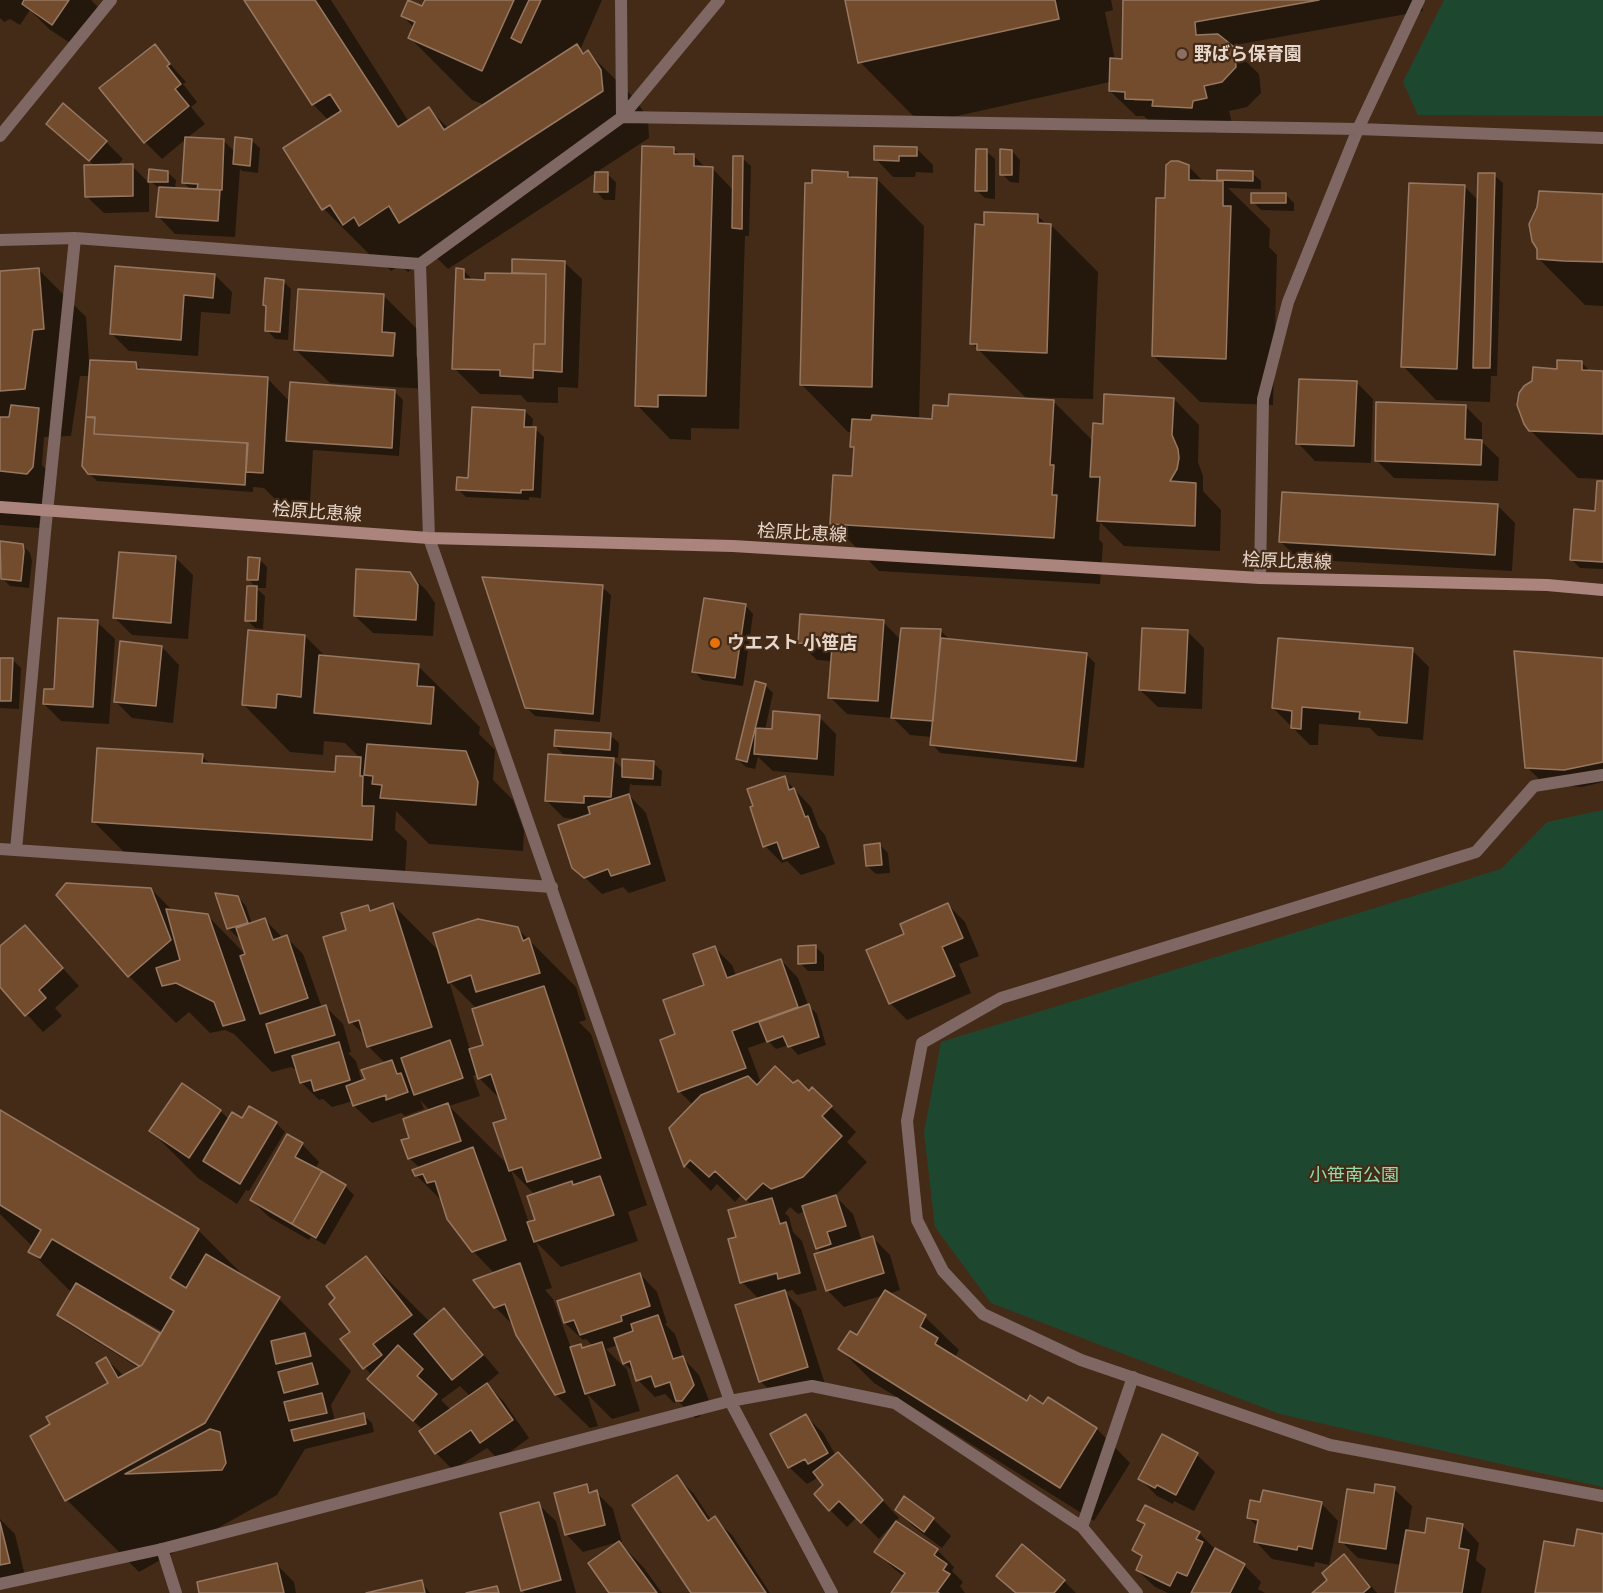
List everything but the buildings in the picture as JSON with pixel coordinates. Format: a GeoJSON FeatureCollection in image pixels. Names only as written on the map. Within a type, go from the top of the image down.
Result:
{"type":"FeatureCollection","features":[{"type":"Feature","properties":{"kind":"main road","name":"桧原比恵線"},"geometry":{"type":"LineString","coordinates":[[0,507],[429,538],[733,546],[1260,578],[1547,585],[1603,590]]}},
{"type":"Feature","properties":{"kind":"street"},"geometry":{"type":"LineString","coordinates":[[0,136],[111,0]]}},
{"type":"Feature","properties":{"kind":"street"},"geometry":{"type":"LineString","coordinates":[[621,0],[622,117]]}},
{"type":"Feature","properties":{"kind":"street"},"geometry":{"type":"LineString","coordinates":[[0,240],[75,238],[420,264],[622,117],[718,0]]}},
{"type":"Feature","properties":{"kind":"street"},"geometry":{"type":"LineString","coordinates":[[1260,578],[1263,399],[1288,302],[1358,129],[1419,0]]}},
{"type":"Feature","properties":{"kind":"street"},"geometry":{"type":"LineString","coordinates":[[622,117],[1358,129],[1603,138]]}},
{"type":"Feature","properties":{"kind":"street"},"geometry":{"type":"LineString","coordinates":[[16,850],[75,238]]}},
{"type":"Feature","properties":{"kind":"street"},"geometry":{"type":"LineString","coordinates":[[420,264],[429,538],[730,1401],[832,1593]]}},
{"type":"Feature","properties":{"kind":"street"},"geometry":{"type":"LineString","coordinates":[[1603,775],[1534,786],[1476,852],[1001,998],[922,1043],[907,1121],[917,1220],[943,1271],[983,1314],[1081,1360],[1330,1445],[1603,1496]]}},
{"type":"Feature","properties":{"kind":"street"},"geometry":{"type":"LineString","coordinates":[[0,849],[552,887]]}},
{"type":"Feature","properties":{"kind":"street"},"geometry":{"type":"LineString","coordinates":[[1082,1527],[1133,1377]]}},
{"type":"Feature","properties":{"kind":"street"},"geometry":{"type":"LineString","coordinates":[[0,1584],[162,1549],[730,1401],[812,1386],[895,1403],[1082,1527],[1137,1593]]}},
{"type":"Feature","properties":{"kind":"street"},"geometry":{"type":"LineString","coordinates":[[162,1549],[176,1593]]}},
{"type":"Feature","properties":{"kind":"green space"},"geometry":{"type":"Polygon","coordinates":[[[1444,0],[1603,0],[1603,116],[1418,115],[1403,82],[1444,0]]]}},
{"type":"Feature","properties":{"kind":"green space","name":"小笹南公園"},"geometry":{"type":"Polygon","coordinates":[[[1603,810],[1603,1487],[1280,1414],[991,1303],[935,1227],[924,1133],[941,1042],[1501,869],[1547,822],[1603,810]]]}},
{"type":"Feature","properties":{"kind":"place","name":"野ばら保育園"},"geometry":{"type":"Point","coordinates":[1182,54]}},
{"type":"Feature","properties":{"kind":"place","name":"ウエスト 小笹店"},"geometry":{"type":"Point","coordinates":[715,643]}}]}
